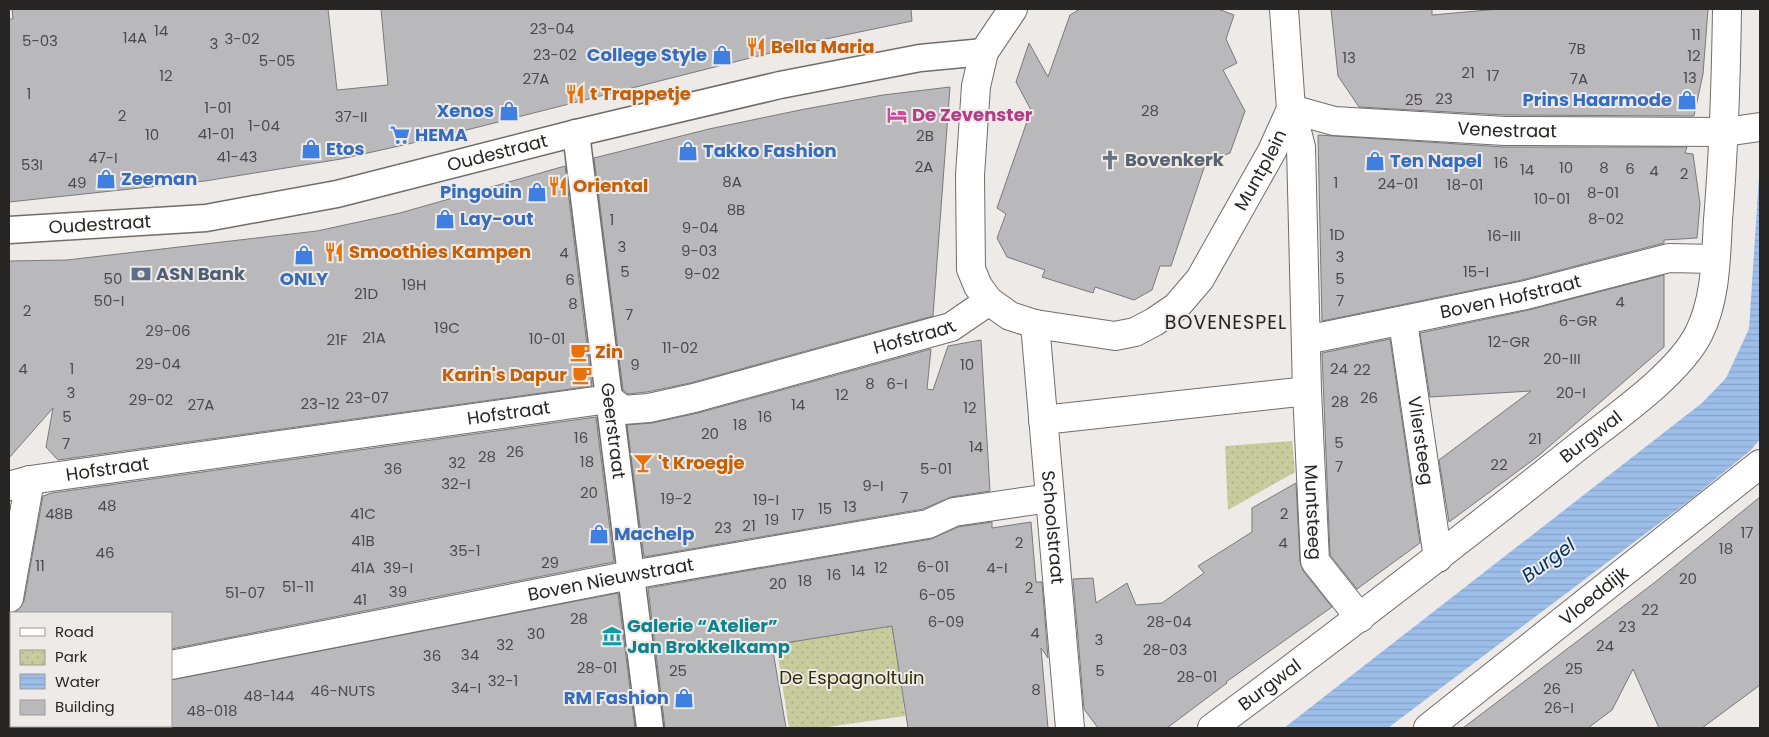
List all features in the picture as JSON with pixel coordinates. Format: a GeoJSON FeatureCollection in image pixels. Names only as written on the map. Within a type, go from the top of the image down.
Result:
{"type":"FeatureCollection","features":[{"type":"Feature","properties":{"kind":"street"},"geometry":{"type":"LineString","coordinates":[[984,52],[1013,9]]}},
{"type":"Feature","properties":{"kind":"street"},"geometry":{"type":"LineString","coordinates":[[1284,9],[1291,109]]}},
{"type":"Feature","properties":{"kind":"street","name":"Burgwal"},"geometry":{"type":"LineString","coordinates":[[1212,728],[1438,558],[1647,391],[1679,361],[1700,332],[1711,295],[1715,259],[1725,132],[1726,9]]}},
{"type":"Feature","properties":{"kind":"street","name":"Oudestraat"},"geometry":{"type":"LineString","coordinates":[[9,230],[206,218],[337,194],[576,133],[789,83],[920,58],[984,52]]}},
{"type":"Feature","properties":{"kind":"street","name":"Muntplein"},"geometry":{"type":"LineString","coordinates":[[984,52],[973,120],[970,269],[978,286],[989,301],[1010,316],[1035,324],[1115,336],[1135,332],[1176,307],[1200,279],[1272,151],[1291,109]]}},
{"type":"Feature","properties":{"kind":"street","name":"Muntplein"},"geometry":{"type":"LineString","coordinates":[[1291,109],[1301,147],[1307,392]]}},
{"type":"Feature","properties":{"kind":"street","name":"Venestraat"},"geometry":{"type":"LineString","coordinates":[[1291,109],[1334,120],[1486,130],[1725,132],[1758,126]]}},
{"type":"Feature","properties":{"kind":"street","name":"Geerstraat"},"geometry":{"type":"LineString","coordinates":[[576,133],[650,728]]}},
{"type":"Feature","properties":{"kind":"street","name":"Boven Hofstraat"},"geometry":{"type":"LineString","coordinates":[[1306,340],[1403,322],[1526,294],[1669,258],[1715,259]]}},
{"type":"Feature","properties":{"kind":"street","name":"Hofstraat"},"geometry":{"type":"LineString","coordinates":[[19,483],[609,399],[623,410],[649,408],[694,398],[951,327],[989,301]]}},
{"type":"Feature","properties":{"kind":"street","name":"Vliersteeg"},"geometry":{"type":"LineString","coordinates":[[1403,322],[1438,558]]}},
{"type":"Feature","properties":{"kind":"street","name":"Schoolstraat"},"geometry":{"type":"LineString","coordinates":[[1035,324],[1070,728]]}},
{"type":"Feature","properties":{"kind":"street"},"geometry":{"type":"LineString","coordinates":[[1043,420],[1307,392]]}},
{"type":"Feature","properties":{"kind":"street","name":"Muntsteeg"},"geometry":{"type":"LineString","coordinates":[[1307,392],[1315,561],[1360,618]]}},
{"type":"Feature","properties":{"kind":"street","name":"Vloeddijk"},"geometry":{"type":"LineString","coordinates":[[1428,728],[1760,464]]}},
{"type":"Feature","properties":{"kind":"street"},"geometry":{"type":"LineString","coordinates":[[9,598],[19,483]]}},
{"type":"Feature","properties":{"kind":"street","name":"Boven Nieuwstraat"},"geometry":{"type":"LineString","coordinates":[[172,665],[630,575],[928,524],[954,512],[1050,498]]}},
{"type":"Feature","properties":{"kind":"green space"},"geometry":{"type":"Polygon","coordinates":[[[1292,441],[1295,472],[1228,510],[1225,446],[1292,441]]]}},
{"type":"Feature","properties":{"kind":"green space","name":"De Espagnoltuin"},"geometry":{"type":"Polygon","coordinates":[[[893,626],[905,716],[820,728],[789,728],[776,644],[893,626]]]}},
{"type":"Feature","properties":{"kind":"water","name":"Burgel"},"geometry":{"type":"Polygon","coordinates":[[[1760,162],[1760,439],[1751,450],[1690,500],[1388,728],[1284,728],[1702,403],[1726,378],[1749,329],[1760,162]]]}},
{"type":"Feature","properties":{"kind":"building"},"geometry":{"type":"Polygon","coordinates":[[[12,9],[328,9],[337,90],[388,85],[381,9],[911,9],[912,21],[821,40],[439,137],[341,159],[205,181],[9,202],[9,19],[13,19],[12,9]]]}},
{"type":"Feature","properties":{"kind":"building","name":"Bovenkerk"},"geometry":{"type":"Polygon","coordinates":[[[1080,9],[1218,9],[1234,15],[1226,39],[1237,63],[1223,70],[1245,111],[1230,153],[1206,162],[1171,266],[1160,266],[1152,290],[1134,300],[1095,287],[1093,293],[1042,277],[1045,270],[1007,257],[997,238],[1006,214],[997,208],[1031,110],[1016,82],[1029,43],[1048,77],[1070,15],[1080,9]]]}},
{"type":"Feature","properties":{"kind":"building"},"geometry":{"type":"Polygon","coordinates":[[[1331,9],[1432,9],[1432,15],[1499,9],[1708,9],[1703,74],[1694,116],[1505,115],[1359,107],[1338,76],[1331,9]]]}},
{"type":"Feature","properties":{"kind":"building"},"geometry":{"type":"Polygon","coordinates":[[[950,87],[933,316],[690,383],[628,394],[623,390],[594,158],[709,129],[805,109],[883,95],[950,87]]]}},
{"type":"Feature","properties":{"kind":"building"},"geometry":{"type":"Polygon","coordinates":[[[1318,135],[1504,147],[1687,147],[1685,153],[1693,154],[1700,204],[1697,238],[1664,240],[1664,243],[1522,280],[1322,321],[1318,135]]]}},
{"type":"Feature","properties":{"kind":"building"},"geometry":{"type":"Polygon","coordinates":[[[565,166],[592,386],[58,460],[46,447],[53,408],[9,458],[9,261],[67,260],[317,231],[400,213],[565,166]]]}},
{"type":"Feature","properties":{"kind":"building"},"geometry":{"type":"Polygon","coordinates":[[[1664,275],[1664,347],[1537,457],[1449,522],[1439,460],[1531,391],[1430,397],[1420,333],[1529,310],[1664,275]]]}},
{"type":"Feature","properties":{"kind":"building"},"geometry":{"type":"Polygon","coordinates":[[[1390,339],[1420,543],[1357,589],[1330,555],[1322,353],[1390,339]]]}},
{"type":"Feature","properties":{"kind":"building"},"geometry":{"type":"Polygon","coordinates":[[[981,340],[990,491],[951,497],[923,509],[644,557],[627,425],[652,423],[698,413],[931,349],[927,389],[933,390],[948,346],[981,340]]]}},
{"type":"Feature","properties":{"kind":"building"},"geometry":{"type":"Polygon","coordinates":[[[596,417],[614,562],[172,649],[172,612],[16,612],[24,601],[43,496],[52,493],[596,417]]]}},
{"type":"Feature","properties":{"kind":"building"},"geometry":{"type":"Polygon","coordinates":[[[1296,483],[1300,562],[1303,571],[1332,607],[1226,682],[1167,728],[1098,728],[1084,709],[1073,579],[1093,578],[1096,603],[1127,583],[1136,605],[1162,603],[1204,573],[1198,566],[1252,532],[1252,508],[1296,483]]]}},
{"type":"Feature","properties":{"kind":"building"},"geometry":{"type":"Polygon","coordinates":[[[1760,497],[1760,685],[1702,728],[1659,728],[1633,669],[1612,710],[1588,728],[1463,728],[1654,583],[1760,497]]]}},
{"type":"Feature","properties":{"kind":"building"},"geometry":{"type":"Polygon","coordinates":[[[992,522],[992,528],[1031,522],[1036,582],[1042,582],[1048,658],[1041,648],[1048,728],[908,728],[892,626],[772,645],[786,728],[665,728],[648,588],[931,539],[958,527],[992,522]]]}},
{"type":"Feature","properties":{"kind":"building"},"geometry":{"type":"Polygon","coordinates":[[[618,593],[635,728],[171,728],[172,680],[618,593]]]}},
{"type":"Feature","properties":{"kind":"place","name":"Bella Maria"},"geometry":{"type":"Point","coordinates":[756,47]}},
{"type":"Feature","properties":{"kind":"place","name":"College Style"},"geometry":{"type":"Point","coordinates":[722,55]}},
{"type":"Feature","properties":{"kind":"place","name":"t Trappetje"},"geometry":{"type":"Point","coordinates":[575,94]}},
{"type":"Feature","properties":{"kind":"place","name":"Prins Haarmode"},"geometry":{"type":"Point","coordinates":[1687,100]}},
{"type":"Feature","properties":{"kind":"place","name":"Xenos"},"geometry":{"type":"Point","coordinates":[509,111]}},
{"type":"Feature","properties":{"kind":"place","name":"De Zevenster"},"geometry":{"type":"Point","coordinates":[897,115]}},
{"type":"Feature","properties":{"kind":"place","name":"HEMA"},"geometry":{"type":"Point","coordinates":[400,135]}},
{"type":"Feature","properties":{"kind":"place","name":"Etos"},"geometry":{"type":"Point","coordinates":[311,149]}},
{"type":"Feature","properties":{"kind":"place","name":"Takko Fashion"},"geometry":{"type":"Point","coordinates":[688,151]}},
{"type":"Feature","properties":{"kind":"place","name":"Bovenkerk"},"geometry":{"type":"Point","coordinates":[1110,160]}},
{"type":"Feature","properties":{"kind":"place","name":"Ten Napel"},"geometry":{"type":"Point","coordinates":[1375,161]}},
{"type":"Feature","properties":{"kind":"place","name":"Zeeman"},"geometry":{"type":"Point","coordinates":[106,179]}},
{"type":"Feature","properties":{"kind":"place","name":"Oriental"},"geometry":{"type":"Point","coordinates":[558,186]}},
{"type":"Feature","properties":{"kind":"place","name":"Pingouin"},"geometry":{"type":"Point","coordinates":[537,192]}},
{"type":"Feature","properties":{"kind":"place","name":"Lay-out"},"geometry":{"type":"Point","coordinates":[445,219]}},
{"type":"Feature","properties":{"kind":"place","name":"Smoothies Kampen"},"geometry":{"type":"Point","coordinates":[334,252]}},
{"type":"Feature","properties":{"kind":"place","name":"ONLY"},"geometry":{"type":"Point","coordinates":[304,255]}},
{"type":"Feature","properties":{"kind":"place","name":"ASN Bank"},"geometry":{"type":"Point","coordinates":[141,274]}},
{"type":"Feature","properties":{"kind":"place","name":"Zin"},"geometry":{"type":"Point","coordinates":[580,352]}},
{"type":"Feature","properties":{"kind":"place","name":"Karin's Dapur"},"geometry":{"type":"Point","coordinates":[582,375]}},
{"type":"Feature","properties":{"kind":"place","name":"'t Kroegje"},"geometry":{"type":"Point","coordinates":[643,463]}},
{"type":"Feature","properties":{"kind":"place","name":"Machelp"},"geometry":{"type":"Point","coordinates":[599,534]}},
{"type":"Feature","properties":{"kind":"place","name":"Galerie “Atelier” Jan Brokkelkamp"},"geometry":{"type":"Point","coordinates":[612,636]}},
{"type":"Feature","properties":{"kind":"place","name":"RM Fashion"},"geometry":{"type":"Point","coordinates":[684,698]}},
{"type":"Feature","properties":{"kind":"district","name":"BOVENESPEL"},"geometry":{"type":"Point","coordinates":[1226,322]}}]}
